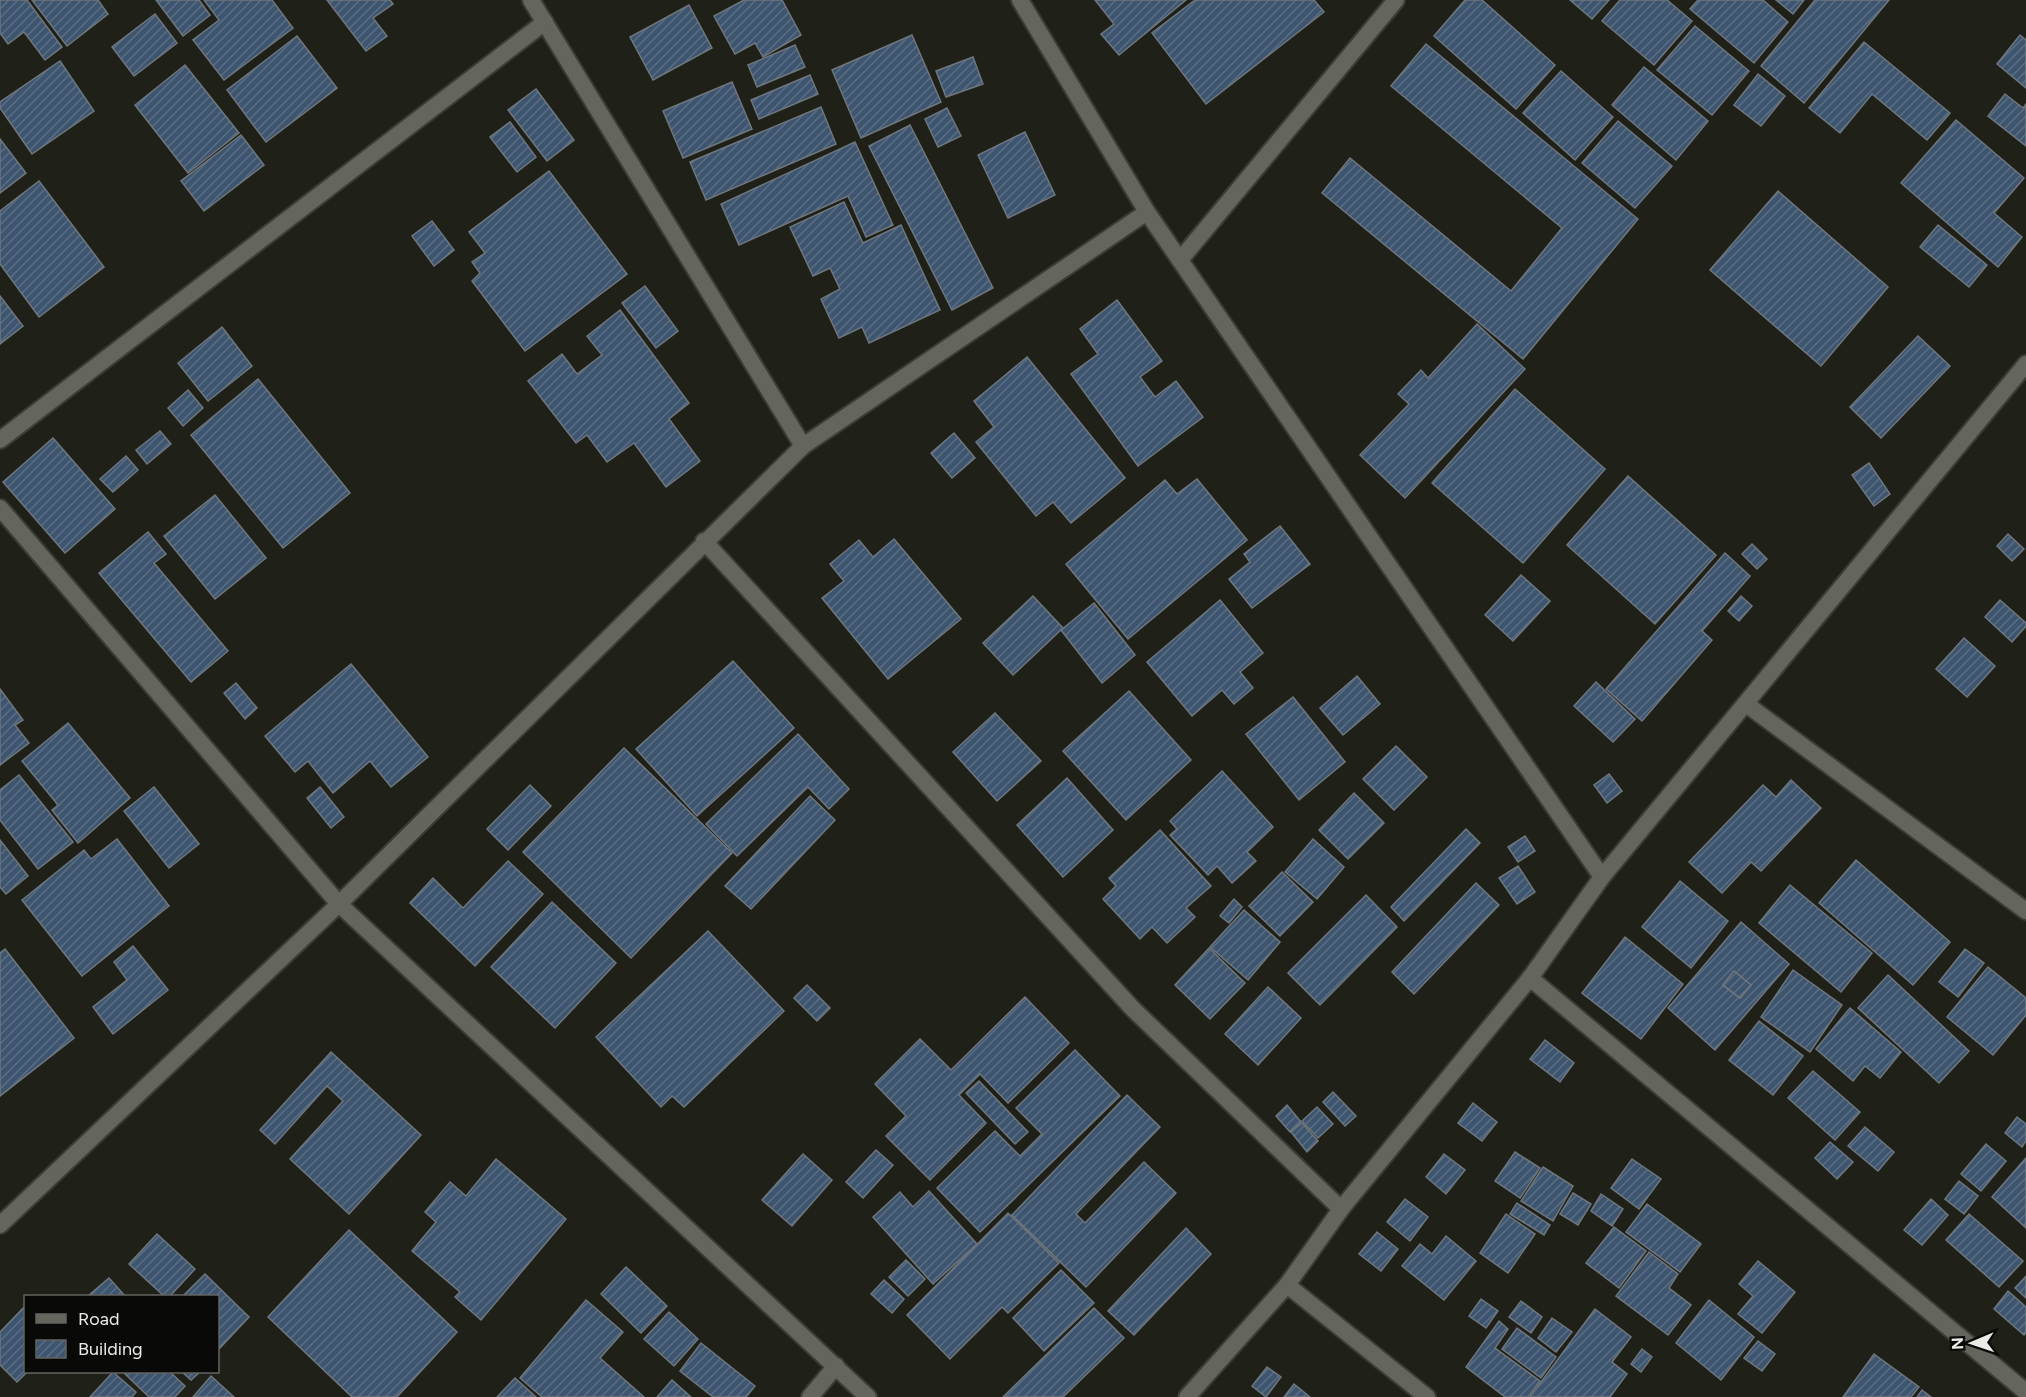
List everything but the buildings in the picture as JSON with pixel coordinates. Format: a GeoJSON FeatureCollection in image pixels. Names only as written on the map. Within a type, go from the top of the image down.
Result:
{"type":"FeatureCollection","features":[{"type":"Feature","properties":{"kind":"street"},"geometry":{"type":"LineString","coordinates":[[531,0],[803,446]]}},
{"type":"Feature","properties":{"kind":"street"},"geometry":{"type":"LineString","coordinates":[[1020,0],[1147,212],[1602,877]]}},
{"type":"Feature","properties":{"kind":"street"},"geometry":{"type":"LineString","coordinates":[[1180,260],[1396,0]]}},
{"type":"Feature","properties":{"kind":"street"},"geometry":{"type":"LineString","coordinates":[[0,440],[545,22]]}},
{"type":"Feature","properties":{"kind":"street"},"geometry":{"type":"LineString","coordinates":[[0,1225],[339,904],[803,446],[1147,212]]}},
{"type":"Feature","properties":{"kind":"street"},"geometry":{"type":"LineString","coordinates":[[1187,1397],[1287,1285],[1341,1209],[1530,978],[1602,877],[2026,364]]}},
{"type":"Feature","properties":{"kind":"street"},"geometry":{"type":"LineString","coordinates":[[0,508],[339,904],[868,1397]]}},
{"type":"Feature","properties":{"kind":"street"},"geometry":{"type":"LineString","coordinates":[[704,542],[1133,1009],[1341,1209]]}},
{"type":"Feature","properties":{"kind":"street"},"geometry":{"type":"LineString","coordinates":[[1746,704],[2026,911]]}},
{"type":"Feature","properties":{"kind":"street"},"geometry":{"type":"LineString","coordinates":[[1530,978],[2026,1392]]}},
{"type":"Feature","properties":{"kind":"street"},"geometry":{"type":"LineString","coordinates":[[1287,1285],[1427,1397]]}},
{"type":"Feature","properties":{"kind":"street"},"geometry":{"type":"LineString","coordinates":[[810,1397],[836,1366]]}}]}
